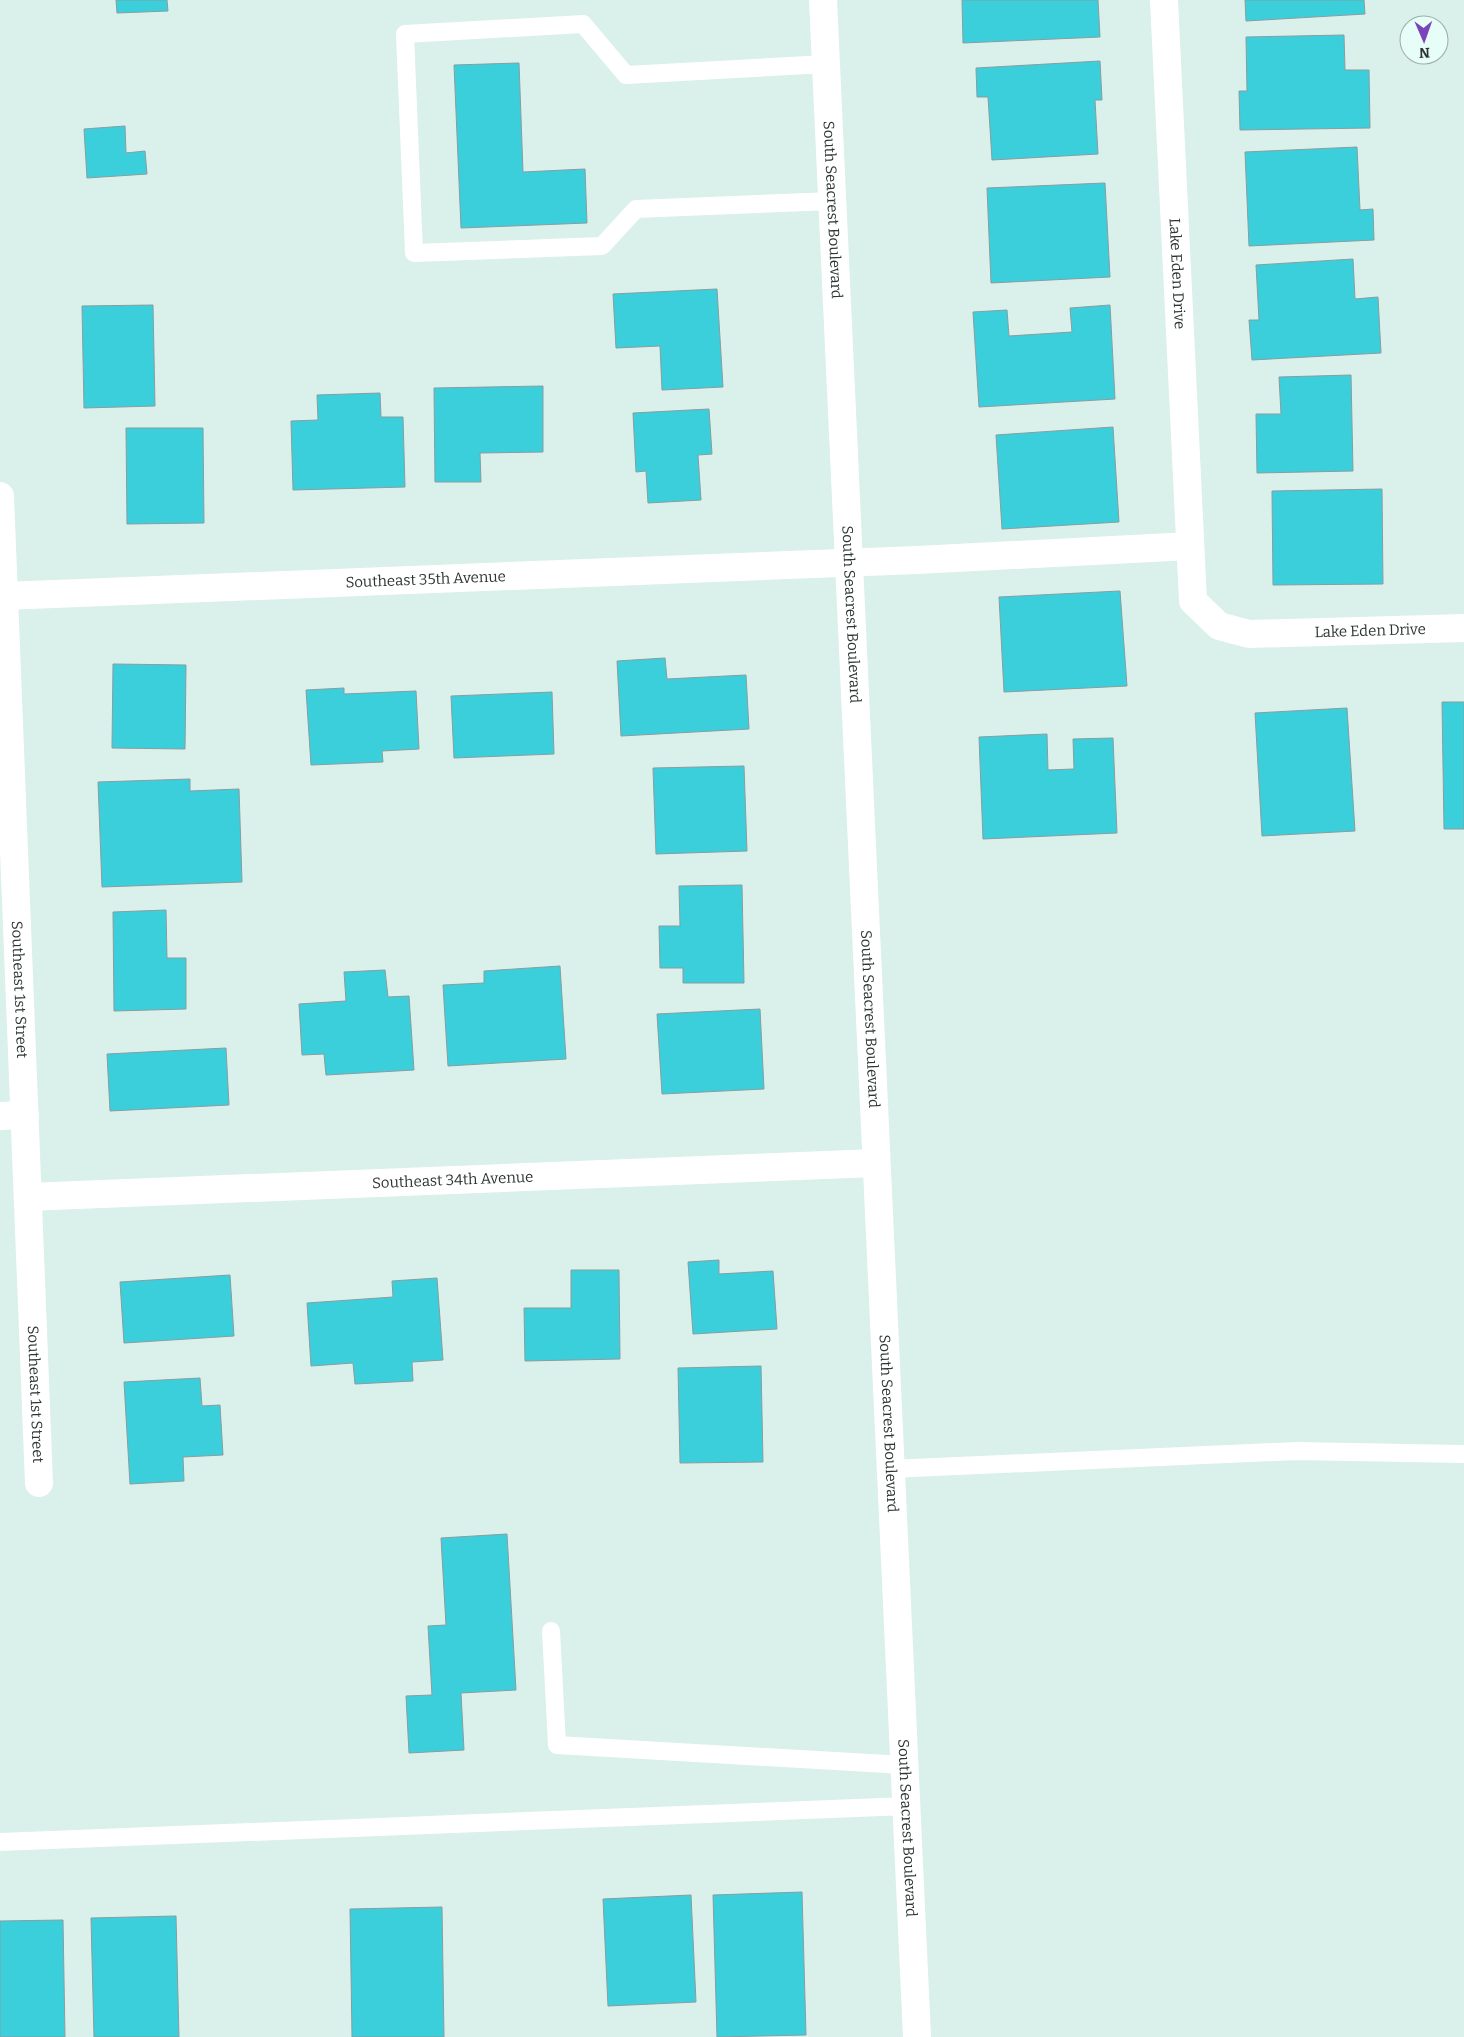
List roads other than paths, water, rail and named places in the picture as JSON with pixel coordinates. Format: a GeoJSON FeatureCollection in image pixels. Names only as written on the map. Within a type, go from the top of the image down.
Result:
{"type":"FeatureCollection","features":[{"type":"Feature","properties":{"kind":"street","name":"South Seacrest Boulevard"},"geometry":{"type":"LineString","coordinates":[[823,0],[917,2037]]}},
{"type":"Feature","properties":{"kind":"street","name":"Lake Eden Drive"},"geometry":{"type":"LineString","coordinates":[[1164,0],[1192,601],[1219,626],[1249,634],[1464,628]]}},
{"type":"Feature","properties":{"kind":"street","name":"Southeast 1st Street"},"geometry":{"type":"LineString","coordinates":[[0,496],[4,596],[12,1115],[28,1197],[39,1483]]}},
{"type":"Feature","properties":{"kind":"street"},"geometry":{"type":"LineString","coordinates":[[848,562],[1190,546]]}},
{"type":"Feature","properties":{"kind":"street","name":"Southeast 35th Avenue"},"geometry":{"type":"LineString","coordinates":[[4,596],[848,562]]}},
{"type":"Feature","properties":{"kind":"street","name":"Southeast 34th Avenue"},"geometry":{"type":"LineString","coordinates":[[28,1197],[876,1162]]}},
{"type":"Feature","properties":{"kind":"lane"},"geometry":{"type":"LineString","coordinates":[[826,64],[626,76],[583,24],[405,34],[414,254],[602,246],[636,209],[832,201]]}},
{"type":"Feature","properties":{"kind":"lane"},"geometry":{"type":"LineString","coordinates":[[890,1469],[1296,1451],[1464,1454]]}},
{"type":"Feature","properties":{"kind":"lane"},"geometry":{"type":"LineString","coordinates":[[551,1631],[557,1745],[904,1765]]}},
{"type":"Feature","properties":{"kind":"lane"},"geometry":{"type":"LineString","coordinates":[[0,1842],[906,1806]]}}]}
